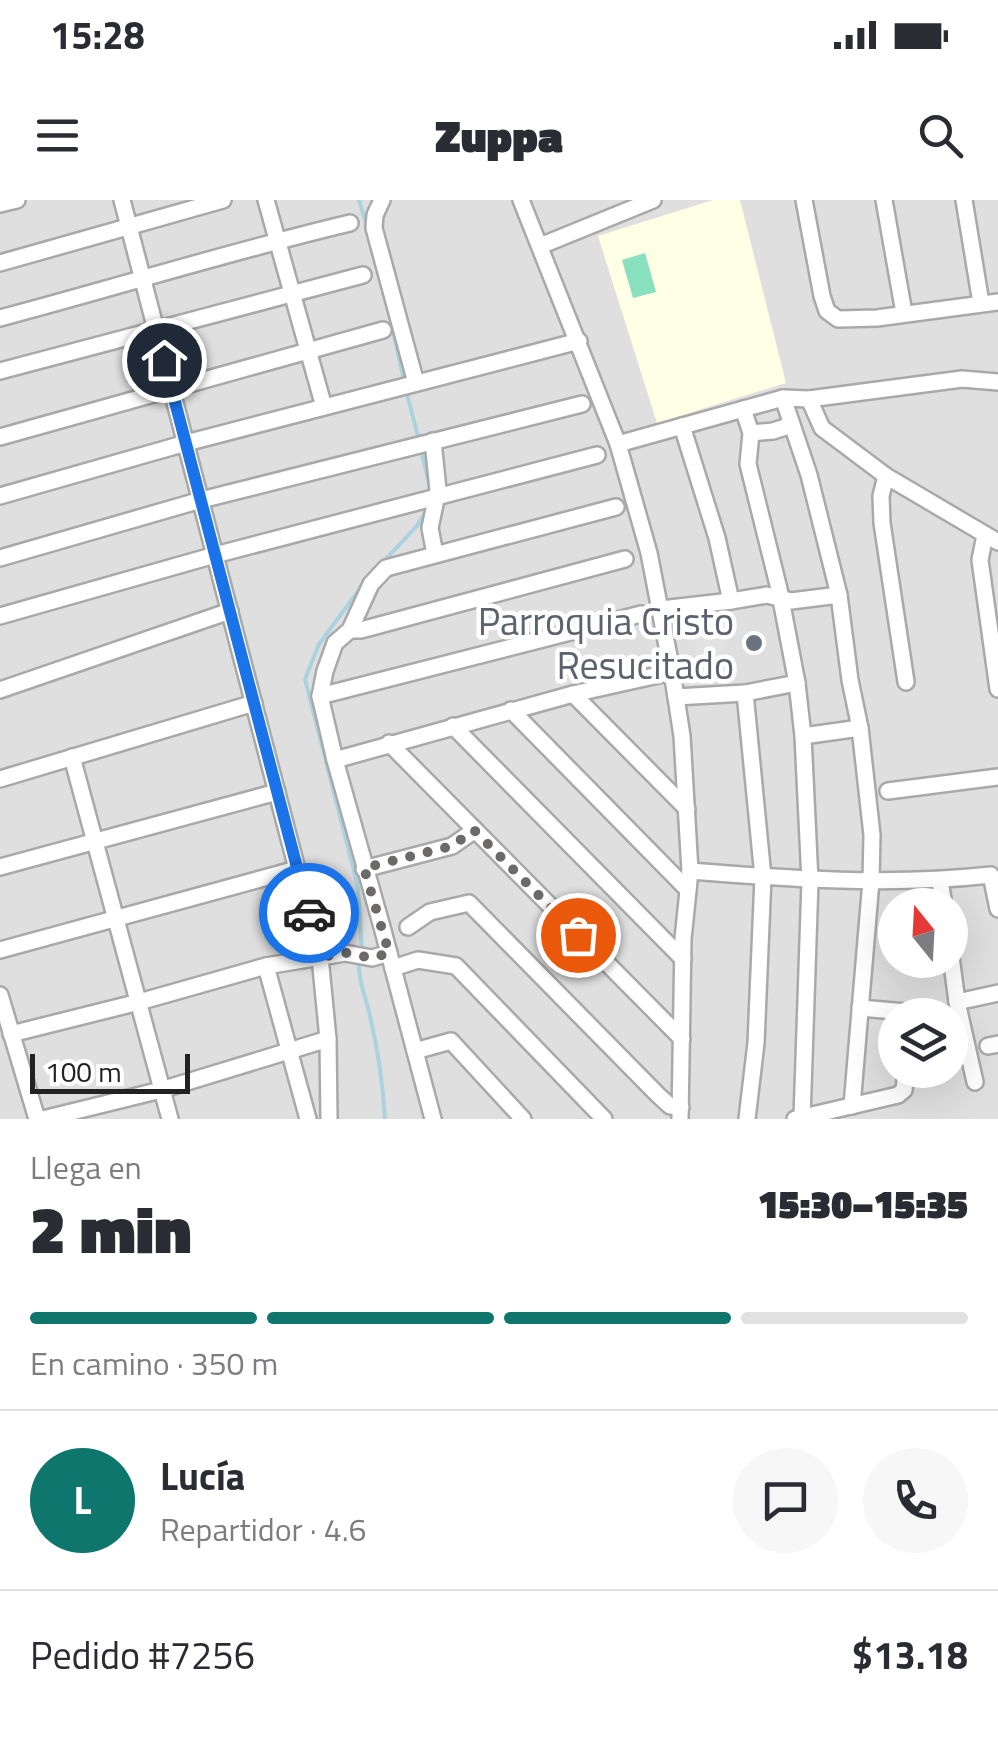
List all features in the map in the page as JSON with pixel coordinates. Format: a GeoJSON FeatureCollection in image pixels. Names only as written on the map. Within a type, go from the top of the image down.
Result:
{"type":"FeatureCollection","features":[{"type":"Feature","properties":{"kind":"street"},"geometry":{"type":"LineString","coordinates":[[0,204],[16,200]]}},
{"type":"Feature","properties":{"kind":"street"},"geometry":{"type":"LineString","coordinates":[[122,200],[320,957],[328,1039],[329,1119]]}},
{"type":"Feature","properties":{"kind":"street"},"geometry":{"type":"LineString","coordinates":[[0,263],[223,200]]}},
{"type":"Feature","properties":{"kind":"street"},"geometry":{"type":"LineString","coordinates":[[266,200],[324,407]]}},
{"type":"Feature","properties":{"kind":"street"},"geometry":{"type":"LineString","coordinates":[[382,200],[374,228],[416,383]]}},
{"type":"Feature","properties":{"kind":"street"},"geometry":{"type":"LineString","coordinates":[[520,200],[540,246],[569,343],[618,444],[661,608],[682,736],[690,871],[682,959],[680,1113]]}},
{"type":"Feature","properties":{"kind":"street"},"geometry":{"type":"LineString","coordinates":[[600,200],[610,217]]}},
{"type":"Feature","properties":{"kind":"street"},"geometry":{"type":"LineString","coordinates":[[540,246],[653,200]]}},
{"type":"Feature","properties":{"kind":"street"},"geometry":{"type":"LineString","coordinates":[[804,200],[827,310],[838,318],[998,302]]}},
{"type":"Feature","properties":{"kind":"street"},"geometry":{"type":"LineString","coordinates":[[884,200],[904,313]]}},
{"type":"Feature","properties":{"kind":"street"},"geometry":{"type":"LineString","coordinates":[[964,200],[981,303]]}},
{"type":"Feature","properties":{"kind":"street"},"geometry":{"type":"LineString","coordinates":[[0,318],[350,223]]}},
{"type":"Feature","properties":{"kind":"street"},"geometry":{"type":"LineString","coordinates":[[0,371],[364,275]]}},
{"type":"Feature","properties":{"kind":"street"},"geometry":{"type":"LineString","coordinates":[[0,437],[383,330]]}},
{"type":"Feature","properties":{"kind":"street"},"geometry":{"type":"LineString","coordinates":[[0,496],[569,343]]}},
{"type":"Feature","properties":{"kind":"street"},"geometry":{"type":"LineString","coordinates":[[618,444],[783,398],[809,400],[962,378],[998,382]]}},
{"type":"Feature","properties":{"kind":"street"},"geometry":{"type":"LineString","coordinates":[[783,398],[809,476],[840,595],[872,835],[852,1106]]}},
{"type":"Feature","properties":{"kind":"street"},"geometry":{"type":"LineString","coordinates":[[809,400],[822,428],[886,476],[992,539],[980,560],[998,689]]}},
{"type":"Feature","properties":{"kind":"street"},"geometry":{"type":"LineString","coordinates":[[0,558],[201,500],[582,404]]}},
{"type":"Feature","properties":{"kind":"street"},"geometry":{"type":"LineString","coordinates":[[743,410],[751,432],[748,464],[780,598],[803,736],[810,880],[798,1118],[898,1095],[904,1088]]}},
{"type":"Feature","properties":{"kind":"street"},"geometry":{"type":"LineString","coordinates":[[751,432],[792,425]]}},
{"type":"Feature","properties":{"kind":"street"},"geometry":{"type":"LineString","coordinates":[[682,426],[731,601]]}},
{"type":"Feature","properties":{"kind":"street"},"geometry":{"type":"LineString","coordinates":[[423,445],[434,554]]}},
{"type":"Feature","properties":{"kind":"street"},"geometry":{"type":"LineString","coordinates":[[0,616],[596,455]]}},
{"type":"Feature","properties":{"kind":"street"},"geometry":{"type":"LineString","coordinates":[[886,476],[881,496],[882,523],[906,682]]}},
{"type":"Feature","properties":{"kind":"street"},"geometry":{"type":"LineString","coordinates":[[433,1119],[334,760],[320,696],[324,671],[335,643],[350,630],[379,573],[395,564],[616,507]]}},
{"type":"Feature","properties":{"kind":"street"},"geometry":{"type":"LineString","coordinates":[[350,630],[625,559]]}},
{"type":"Feature","properties":{"kind":"street"},"geometry":{"type":"LineString","coordinates":[[661,608],[768,594],[791,602],[840,595]]}},
{"type":"Feature","properties":{"kind":"street"},"geometry":{"type":"LineString","coordinates":[[0,690],[230,612]]}},
{"type":"Feature","properties":{"kind":"street"},"geometry":{"type":"LineString","coordinates":[[320,696],[641,614]]}},
{"type":"Feature","properties":{"kind":"street"},"geometry":{"type":"LineString","coordinates":[[334,760],[511,710],[672,672]]}},
{"type":"Feature","properties":{"kind":"street"},"geometry":{"type":"LineString","coordinates":[[676,697],[797,684]]}},
{"type":"Feature","properties":{"kind":"street"},"geometry":{"type":"LineString","coordinates":[[745,692],[763,877],[756,1043],[747,1119]]}},
{"type":"Feature","properties":{"kind":"street"},"geometry":{"type":"LineString","coordinates":[[573,694],[687,809]]}},
{"type":"Feature","properties":{"kind":"street"},"geometry":{"type":"LineString","coordinates":[[0,779],[254,704]]}},
{"type":"Feature","properties":{"kind":"street"},"geometry":{"type":"LineString","coordinates":[[511,710],[688,890]]}},
{"type":"Feature","properties":{"kind":"street"},"geometry":{"type":"LineString","coordinates":[[453,726],[682,959]]}},
{"type":"Feature","properties":{"kind":"street"},"geometry":{"type":"LineString","coordinates":[[803,736],[860,728]]}},
{"type":"Feature","properties":{"kind":"street"},"geometry":{"type":"LineString","coordinates":[[389,743],[682,1039]]}},
{"type":"Feature","properties":{"kind":"street"},"geometry":{"type":"LineString","coordinates":[[72,756],[170,1119]]}},
{"type":"Feature","properties":{"kind":"street"},"geometry":{"type":"LineString","coordinates":[[888,791],[998,777]]}},
{"type":"Feature","properties":{"kind":"street"},"geometry":{"type":"LineString","coordinates":[[0,867],[277,792]]}},
{"type":"Feature","properties":{"kind":"street"},"geometry":{"type":"LineString","coordinates":[[364,868],[452,846],[474,830]]}},
{"type":"Feature","properties":{"kind":"street"},"geometry":{"type":"LineString","coordinates":[[0,950],[297,868]]}},
{"type":"Feature","properties":{"kind":"street"},"geometry":{"type":"LineString","coordinates":[[690,871],[871,881],[940,881],[994,874],[998,909]]}},
{"type":"Feature","properties":{"kind":"street"},"geometry":{"type":"LineString","coordinates":[[940,881],[941,888]]}},
{"type":"Feature","properties":{"kind":"street"},"geometry":{"type":"LineString","coordinates":[[382,927],[408,927],[430,912],[469,904],[680,1113]]}},
{"type":"Feature","properties":{"kind":"street"},"geometry":{"type":"LineString","coordinates":[[408,927],[418,960]]}},
{"type":"Feature","properties":{"kind":"street"},"geometry":{"type":"LineString","coordinates":[[11,1034],[266,966],[351,954],[418,960],[456,966],[604,1119]]}},
{"type":"Feature","properties":{"kind":"street"},"geometry":{"type":"LineString","coordinates":[[266,966],[308,1119]]}},
{"type":"Feature","properties":{"kind":"street"},"geometry":{"type":"LineString","coordinates":[[968,1000],[998,993]]}},
{"type":"Feature","properties":{"kind":"street"},"geometry":{"type":"LineString","coordinates":[[0,995],[40,1119],[161,1090],[328,1039]]}},
{"type":"Feature","properties":{"kind":"street"},"geometry":{"type":"LineString","coordinates":[[860,1008],[878,1010]]}},
{"type":"Feature","properties":{"kind":"street"},"geometry":{"type":"LineString","coordinates":[[415,1051],[451,1041],[523,1119]]}},
{"type":"Feature","properties":{"kind":"street"},"geometry":{"type":"LineString","coordinates":[[968,1049],[975,1082]]}},
{"type":"Feature","properties":{"kind":"shaded area"},"geometry":{"type":"Polygon","coordinates":[[[0,200],[998,200],[998,1119],[0,1119],[0,200]]]}},
{"type":"Feature","properties":{"kind":"shaded area"},"geometry":{"type":"Polygon","coordinates":[[[713,200],[740,200],[786,383],[657,423],[598,236],[713,200]]]}},
{"type":"Feature","properties":{"kind":"shaded area"},"geometry":{"type":"Polygon","coordinates":[[[722,628],[725,652],[696,656],[693,632],[722,628]]]}},
{"type":"Feature","properties":{"kind":"green space"},"geometry":{"type":"Polygon","coordinates":[[[645,253],[656,292],[633,298],[622,260],[645,253]]]}},
{"type":"Feature","properties":{"kind":"waterway"},"geometry":{"type":"LineString","coordinates":[[359,200],[368,230]]}},
{"type":"Feature","properties":{"kind":"waterway"},"geometry":{"type":"LineString","coordinates":[[390,317],[403,376]]}},
{"type":"Feature","properties":{"kind":"waterway"},"geometry":{"type":"LineString","coordinates":[[407,394],[419,440]]}},
{"type":"Feature","properties":{"kind":"waterway"},"geometry":{"type":"LineString","coordinates":[[421,449],[431,493]]}},
{"type":"Feature","properties":{"kind":"waterway"},"geometry":{"type":"LineString","coordinates":[[381,564],[427,511]]}},
{"type":"Feature","properties":{"kind":"waterway"},"geometry":{"type":"LineString","coordinates":[[362,953],[358,887],[305,679],[319,644],[365,582]]}},
{"type":"Feature","properties":{"kind":"waterway"},"geometry":{"type":"LineString","coordinates":[[359,962],[378,1054],[385,1119]]}},
{"type":"Feature","properties":{"kind":"way so far"},"geometry":{"type":"LineString","coordinates":[[309,913],[320,957],[346,953],[372,958],[389,953],[364,868],[452,846],[474,830],[578,935]]}},
{"type":"Feature","properties":{"kind":"place","name":"Parroquia Cristo Resucitado"},"geometry":{"type":"Point","coordinates":[754,643]}},
{"type":"Feature","properties":{"kind":"route"},"geometry":{"type":"LineString","coordinates":[[164,360],[309,913]]}}]}
